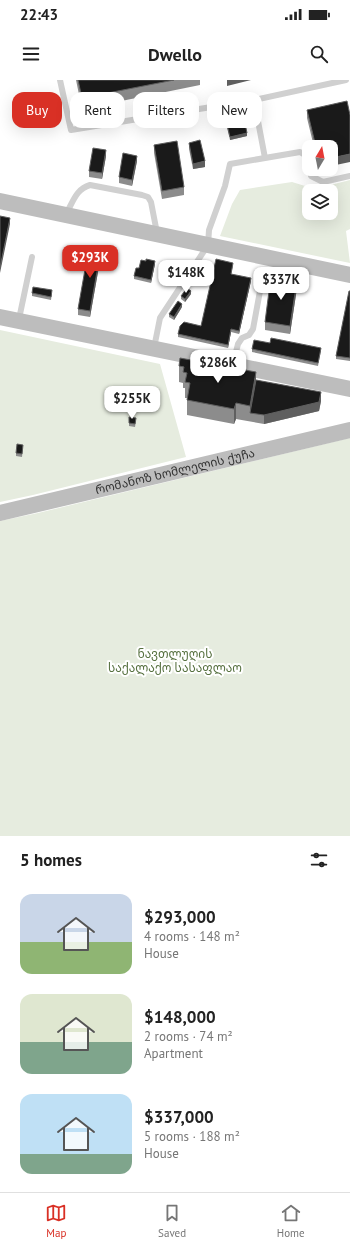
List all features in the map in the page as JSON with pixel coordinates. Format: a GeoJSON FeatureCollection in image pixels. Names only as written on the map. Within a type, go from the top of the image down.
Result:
{"type":"FeatureCollection","features":[{"type":"Feature","properties":{"kind":"main road"},"geometry":{"type":"LineString","coordinates":[[0,201],[350,275]]}},
{"type":"Feature","properties":{"kind":"main road"},"geometry":{"type":"LineString","coordinates":[[0,317],[350,389]]}},
{"type":"Feature","properties":{"kind":"main road","name":"რომანოზ ხომლელის ქუჩა"},"geometry":{"type":"LineString","coordinates":[[0,513],[347,430]]}},
{"type":"Feature","properties":{"kind":"lane"},"geometry":{"type":"LineString","coordinates":[[60,80],[71,130],[207,108]]}},
{"type":"Feature","properties":{"kind":"lane"},"geometry":{"type":"LineString","coordinates":[[262,98],[346,80]]}},
{"type":"Feature","properties":{"kind":"lane"},"geometry":{"type":"LineString","coordinates":[[259,128],[265,158]]}},
{"type":"Feature","properties":{"kind":"lane"},"geometry":{"type":"LineString","coordinates":[[154,349],[160,318],[208,245],[209,230],[225,186],[230,164],[300,152],[305,155],[311,176],[323,182],[350,176]]}},
{"type":"Feature","properties":{"kind":"lane"},"geometry":{"type":"LineString","coordinates":[[66,215],[79,192],[84,187],[90,185],[142,195],[148,197],[151,202],[157,234]]}},
{"type":"Feature","properties":{"kind":"lane"},"geometry":{"type":"LineString","coordinates":[[18,321],[32,256]]}},
{"type":"Feature","properties":{"kind":"lane"},"geometry":{"type":"LineString","coordinates":[[233,365],[238,344],[242,338],[249,335],[253,329],[260,291]]}},
{"type":"Feature","properties":{"kind":"green space"},"geometry":{"type":"Polygon","coordinates":[[[350,180],[350,229],[346,231],[350,263],[220,236],[232,204],[240,190],[292,182],[302,185],[302,220],[338,220],[338,184],[334,184],[350,180]]]}},
{"type":"Feature","properties":{"kind":"green space"},"geometry":{"type":"Polygon","coordinates":[[[0,330],[160,364],[186,457],[0,502],[0,330]]]}},
{"type":"Feature","properties":{"kind":"green space","name":"ნავთლუღის საქალაქო სასაფლაო"},"geometry":{"type":"Polygon","coordinates":[[[350,438],[350,836],[0,836],[0,521],[350,438]]]}},
{"type":"Feature","properties":{"kind":"building"},"geometry":{"type":"Polygon","coordinates":[[[78,80],[174,80],[113,92],[81,92],[78,80]]]}},
{"type":"Feature","properties":{"kind":"building"},"geometry":{"type":"Polygon","coordinates":[[[347,101],[350,115],[350,154],[338,157],[338,140],[314,140],[307,110],[347,101]]]}},
{"type":"Feature","properties":{"kind":"building"},"geometry":{"type":"Polygon","coordinates":[[[228,128],[246,128],[247,133],[230,137],[228,128]]]}},
{"type":"Feature","properties":{"kind":"building"},"geometry":{"type":"Polygon","coordinates":[[[200,140],[205,161],[193,164],[189,143],[200,140]]]}},
{"type":"Feature","properties":{"kind":"building"},"geometry":{"type":"Polygon","coordinates":[[[177,141],[184,187],[162,191],[154,145],[177,141]]]}},
{"type":"Feature","properties":{"kind":"building"},"geometry":{"type":"Polygon","coordinates":[[[93,148],[106,150],[102,173],[89,171],[93,148]]]}},
{"type":"Feature","properties":{"kind":"building"},"geometry":{"type":"Polygon","coordinates":[[[123,153],[137,156],[132,180],[119,177],[123,153]]]}},
{"type":"Feature","properties":{"kind":"building"},"geometry":{"type":"Polygon","coordinates":[[[0,216],[10,218],[0,268],[0,216]]]}},
{"type":"Feature","properties":{"kind":"building"},"geometry":{"type":"Polygon","coordinates":[[[89,247],[101,249],[90,311],[78,309],[89,247]]]}},
{"type":"Feature","properties":{"kind":"building"},"geometry":{"type":"Polygon","coordinates":[[[146,259],[155,261],[151,280],[134,276],[136,268],[139,268],[141,260],[146,261],[146,259]]]}},
{"type":"Feature","properties":{"kind":"building"},"geometry":{"type":"Polygon","coordinates":[[[216,259],[233,263],[231,274],[251,278],[239,331],[231,329],[228,345],[178,334],[180,326],[184,322],[201,326],[216,259]]]}},
{"type":"Feature","properties":{"kind":"building"},"geometry":{"type":"Polygon","coordinates":[[[165,263],[179,266],[176,277],[163,274],[165,263]]]}},
{"type":"Feature","properties":{"kind":"building"},"geometry":{"type":"Polygon","coordinates":[[[271,276],[297,280],[290,326],[265,322],[271,276]]]}},
{"type":"Feature","properties":{"kind":"building"},"geometry":{"type":"Polygon","coordinates":[[[33,287],[52,290],[51,297],[32,293],[33,287]]]}},
{"type":"Feature","properties":{"kind":"building"},"geometry":{"type":"Polygon","coordinates":[[[187,288],[191,291],[185,299],[181,296],[187,288]]]}},
{"type":"Feature","properties":{"kind":"building"},"geometry":{"type":"Polygon","coordinates":[[[350,291],[350,358],[336,356],[350,291]]]}},
{"type":"Feature","properties":{"kind":"building"},"geometry":{"type":"Polygon","coordinates":[[[178,301],[182,304],[174,317],[169,314],[178,301]]]}},
{"type":"Feature","properties":{"kind":"building"},"geometry":{"type":"Polygon","coordinates":[[[271,338],[321,348],[318,363],[252,349],[254,340],[270,343],[271,338]]]}},
{"type":"Feature","properties":{"kind":"building"},"geometry":{"type":"Polygon","coordinates":[[[180,358],[256,372],[250,406],[236,403],[234,409],[187,400],[190,383],[185,382],[187,373],[183,372],[184,367],[179,366],[180,358]]]}},
{"type":"Feature","properties":{"kind":"building"},"geometry":{"type":"Polygon","coordinates":[[[256,380],[321,392],[319,402],[264,415],[250,413],[256,380]]]}},
{"type":"Feature","properties":{"kind":"building"},"geometry":{"type":"Polygon","coordinates":[[[129,417],[136,418],[135,424],[129,423],[129,417]]]}},
{"type":"Feature","properties":{"kind":"building"},"geometry":{"type":"Polygon","coordinates":[[[17,444],[23,445],[22,454],[16,453],[17,444]]]}}]}
